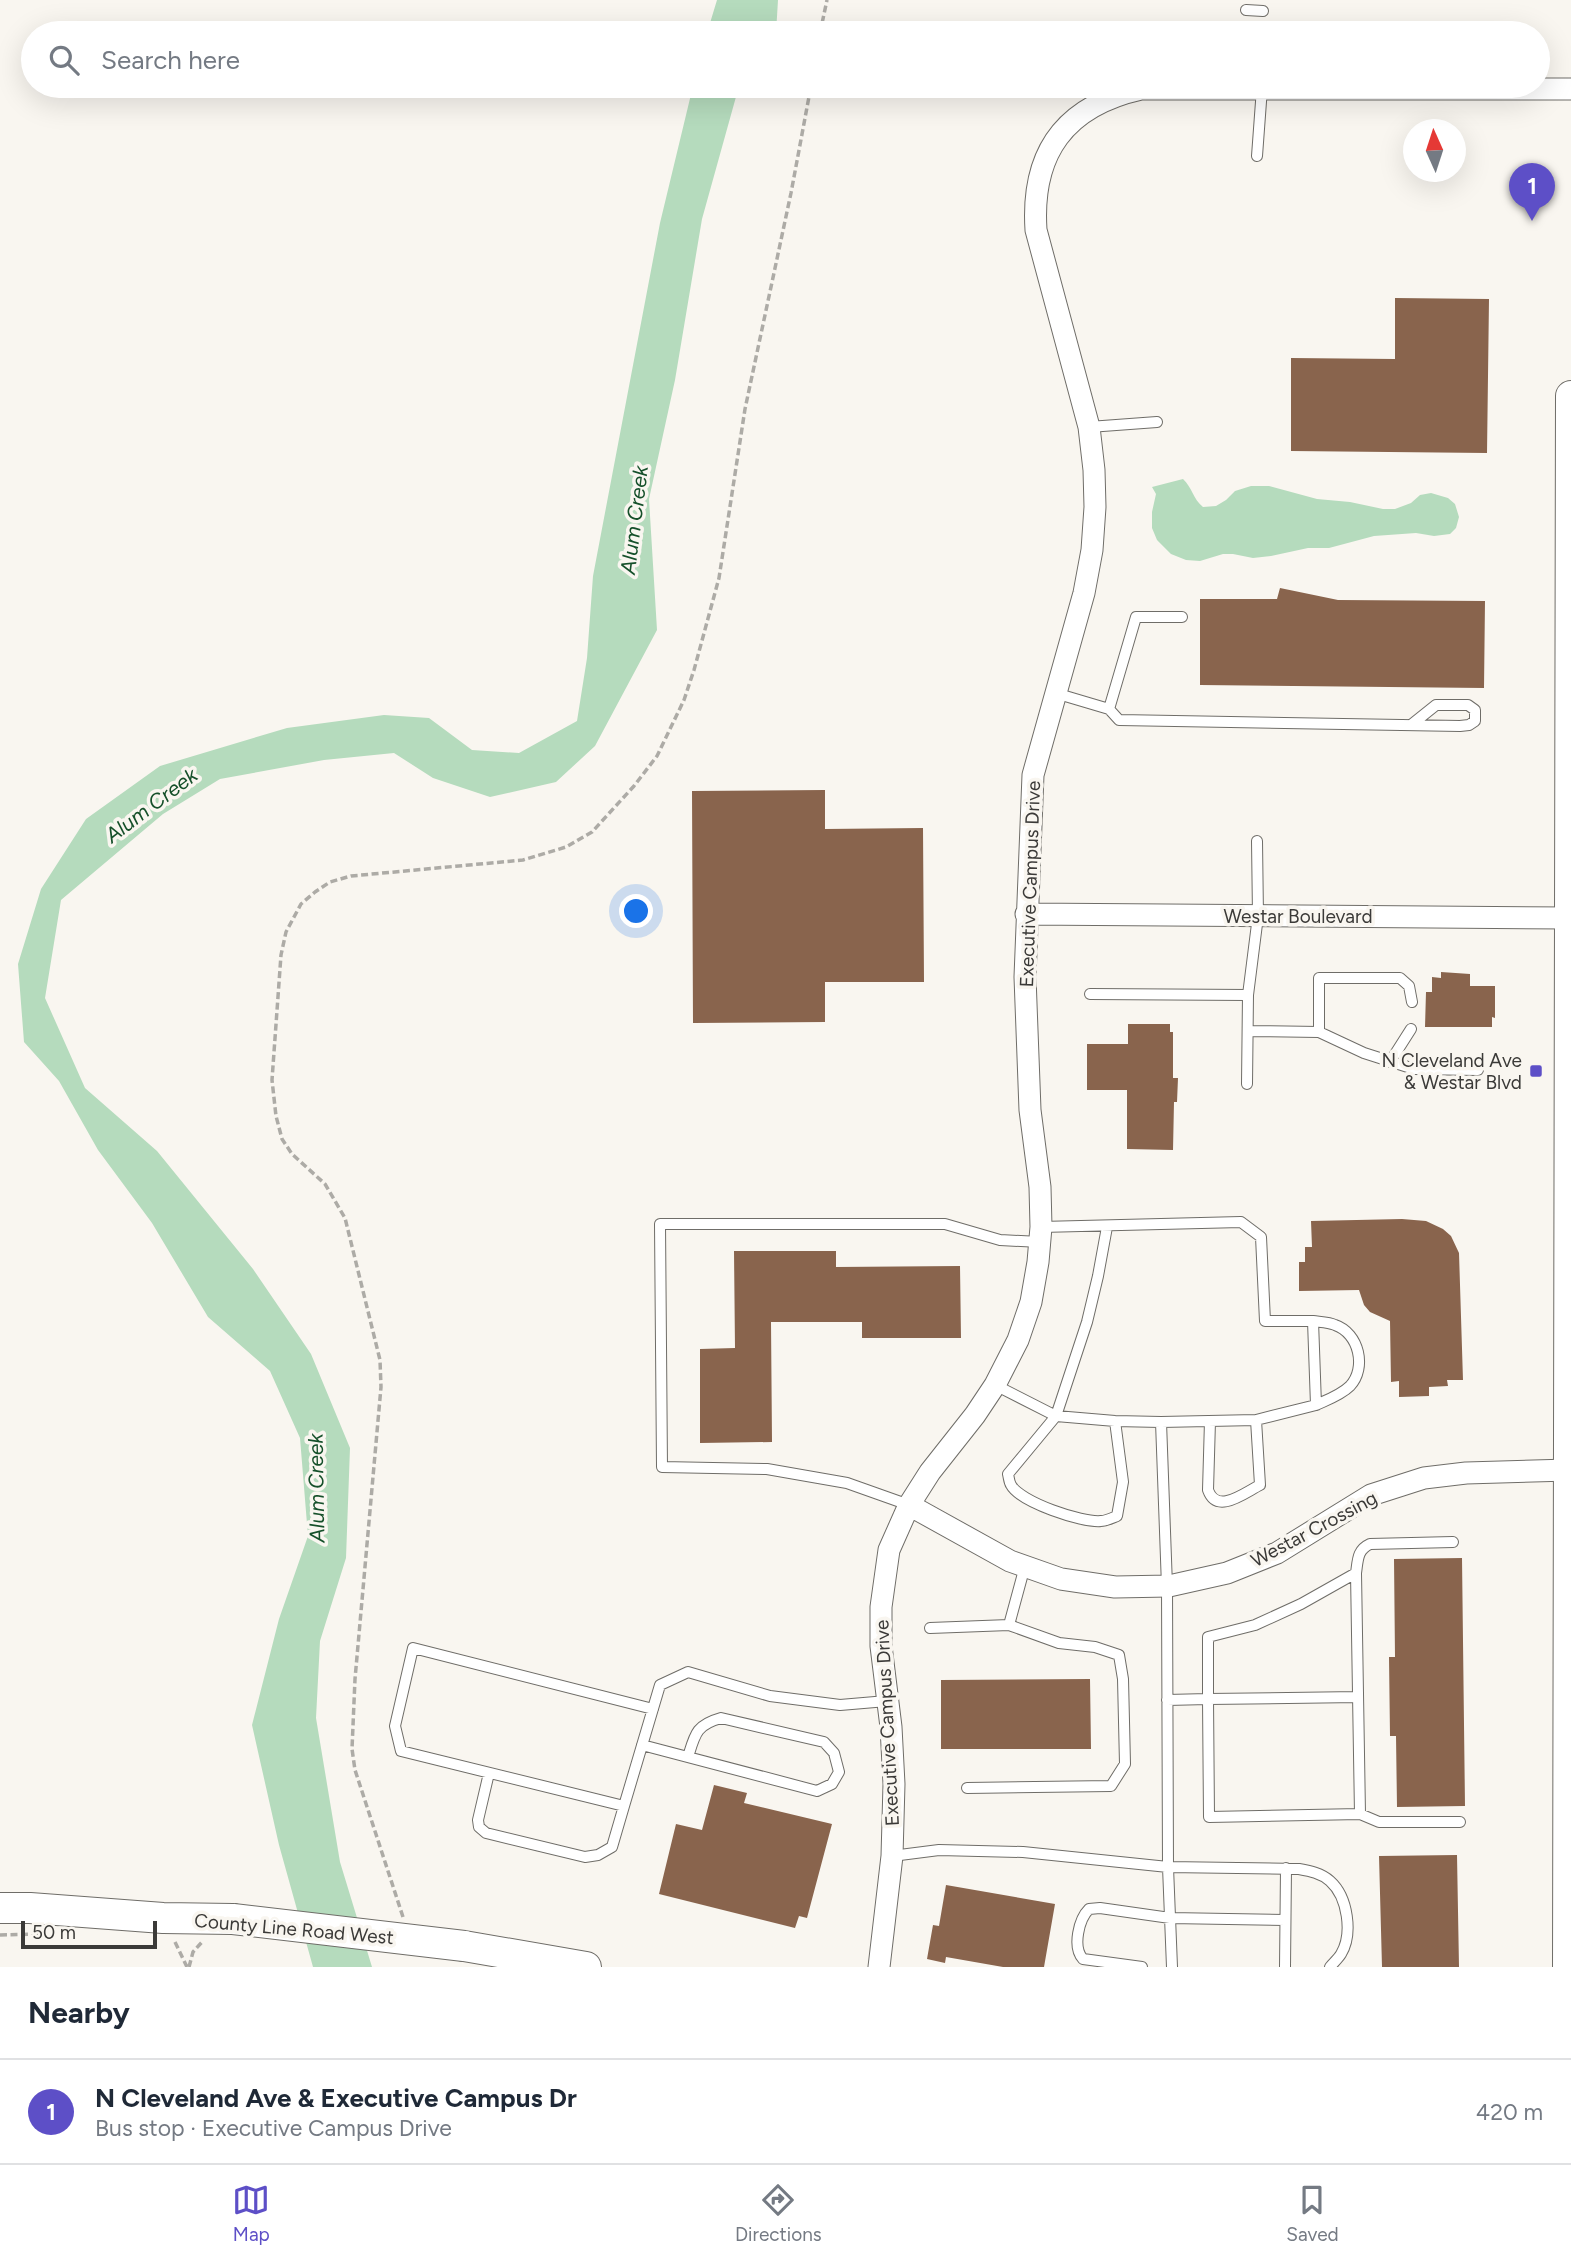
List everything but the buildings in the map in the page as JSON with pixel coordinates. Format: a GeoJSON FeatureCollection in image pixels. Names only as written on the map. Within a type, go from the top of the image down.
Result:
{"type":"FeatureCollection","features":[{"type":"Feature","properties":{"kind":"main road"},"geometry":{"type":"LineString","coordinates":[[1568,1967],[1571,396]]}},
{"type":"Feature","properties":{"kind":"main road","name":"County Line Road West"},"geometry":{"type":"LineString","coordinates":[[0,1909],[30,1908],[163,1918],[233,1919],[464,1946],[586,1967]]}},
{"type":"Feature","properties":{"kind":"street","name":"Executive Campus Drive"},"geometry":{"type":"LineString","coordinates":[[1550,89],[1571,89]]}},
{"type":"Feature","properties":{"kind":"street","name":"Executive Campus Drive"},"geometry":{"type":"LineString","coordinates":[[879,1967],[892,1856],[894,1784],[881,1646],[881,1607],[890,1550],[909,1505],[930,1472],[995,1385],[1018,1340],[1031,1302],[1041,1235],[1040,1187],[1028,1083],[1025,977],[1033,775],[1084,593],[1091,550],[1094,482],[1088,427],[1036,230],[1034,204],[1038,178],[1055,138],[1078,117],[1111,98]]}},
{"type":"Feature","properties":{"kind":"street","name":"Westar Boulevard"},"geometry":{"type":"LineString","coordinates":[[1026,914],[1571,918]]}},
{"type":"Feature","properties":{"kind":"street","name":"Westar Crossing"},"geometry":{"type":"LineString","coordinates":[[909,1505],[1010,1561],[1061,1578],[1115,1587],[1167,1586],[1227,1573],[1277,1553],[1371,1495],[1424,1478],[1466,1473],[1569,1470]]}},
{"type":"Feature","properties":{"kind":"lane"},"geometry":{"type":"LineString","coordinates":[[1246,10],[1263,11]]}},
{"type":"Feature","properties":{"kind":"lane"},"geometry":{"type":"LineString","coordinates":[[1257,156],[1261,98]]}},
{"type":"Feature","properties":{"kind":"lane"},"geometry":{"type":"LineString","coordinates":[[1088,427],[1157,422]]}},
{"type":"Feature","properties":{"kind":"lane"},"geometry":{"type":"LineString","coordinates":[[1109,709],[1136,617],[1182,617]]}},
{"type":"Feature","properties":{"kind":"lane"},"geometry":{"type":"LineString","coordinates":[[1055,693],[1109,709],[1119,720],[1412,725],[1469,725],[1475,721],[1475,710],[1468,705],[1436,705],[1412,725]]}},
{"type":"Feature","properties":{"kind":"lane"},"geometry":{"type":"LineString","coordinates":[[1247,1084],[1248,995],[1258,916],[1257,841]]}},
{"type":"Feature","properties":{"kind":"lane"},"geometry":{"type":"LineString","coordinates":[[1319,1032],[1319,978],[1400,978],[1409,986],[1412,1002]]}},
{"type":"Feature","properties":{"kind":"lane"},"geometry":{"type":"LineString","coordinates":[[1090,994],[1248,995]]}},
{"type":"Feature","properties":{"kind":"lane"},"geometry":{"type":"LineString","coordinates":[[1390,1062],[1411,1029]]}},
{"type":"Feature","properties":{"kind":"lane"},"geometry":{"type":"LineString","coordinates":[[1248,1031],[1319,1032],[1364,1053],[1414,1069],[1478,1070]]}},
{"type":"Feature","properties":{"kind":"lane"},"geometry":{"type":"LineString","coordinates":[[909,1505],[847,1483],[767,1469],[662,1467],[660,1224],[945,1224],[1000,1240],[1107,1227],[1241,1222],[1261,1237],[1265,1321],[1313,1321],[1336,1325],[1348,1333],[1356,1345],[1359,1359],[1352,1384],[1339,1394],[1316,1405],[1256,1420],[1161,1422],[1056,1416],[995,1385]]}},
{"type":"Feature","properties":{"kind":"lane"},"geometry":{"type":"LineString","coordinates":[[1107,1227],[1087,1322],[1056,1416],[1008,1474],[1011,1486],[1049,1509],[1078,1519],[1102,1521],[1117,1516],[1122,1482],[1115,1421]]}},
{"type":"Feature","properties":{"kind":"lane"},"geometry":{"type":"LineString","coordinates":[[1313,1321],[1316,1405]]}},
{"type":"Feature","properties":{"kind":"lane"},"geometry":{"type":"LineString","coordinates":[[1210,1421],[1208,1490],[1210,1498],[1226,1502],[1260,1485],[1256,1420]]}},
{"type":"Feature","properties":{"kind":"lane"},"geometry":{"type":"LineString","coordinates":[[1161,1422],[1167,1586],[1168,1867],[1172,1967]]}},
{"type":"Feature","properties":{"kind":"lane"},"geometry":{"type":"LineString","coordinates":[[1360,1814],[1356,1573],[1358,1556],[1362,1548],[1370,1544],[1453,1542]]}},
{"type":"Feature","properties":{"kind":"lane"},"geometry":{"type":"LineString","coordinates":[[1009,1625],[1025,1566]]}},
{"type":"Feature","properties":{"kind":"lane"},"geometry":{"type":"LineString","coordinates":[[1356,1573],[1301,1604],[1255,1625],[1208,1637],[1209,1817],[1360,1814],[1379,1822],[1460,1822]]}},
{"type":"Feature","properties":{"kind":"lane"},"geometry":{"type":"LineString","coordinates":[[930,1628],[1009,1625],[1059,1643],[1096,1647],[1119,1655],[1123,1679],[1125,1764],[1111,1786],[967,1788]]}},
{"type":"Feature","properties":{"kind":"lane"},"geometry":{"type":"LineString","coordinates":[[624,1806],[401,1751],[395,1726],[413,1648],[653,1709]]}},
{"type":"Feature","properties":{"kind":"lane"},"geometry":{"type":"LineString","coordinates":[[489,1773],[478,1820],[479,1827],[486,1833],[586,1857],[598,1855],[612,1847],[660,1685],[688,1672],[770,1696],[840,1705],[887,1701]]}},
{"type":"Feature","properties":{"kind":"lane"},"geometry":{"type":"LineString","coordinates":[[1167,1700],[1358,1697]]}},
{"type":"Feature","properties":{"kind":"lane"},"geometry":{"type":"LineString","coordinates":[[642,1745],[817,1791],[832,1784],[838,1772],[834,1753],[824,1742],[720,1718],[708,1722],[695,1732],[688,1757]]}},
{"type":"Feature","properties":{"kind":"lane"},"geometry":{"type":"LineString","coordinates":[[892,1856],[939,1850],[1023,1852],[1168,1867],[1286,1868],[1316,1873],[1331,1882],[1341,1899],[1347,1920],[1347,1937],[1341,1954],[1330,1967]]}},
{"type":"Feature","properties":{"kind":"lane"},"geometry":{"type":"LineString","coordinates":[[1285,1967],[1286,1868]]}},
{"type":"Feature","properties":{"kind":"lane"},"geometry":{"type":"LineString","coordinates":[[1142,1967],[1083,1959],[1076,1947],[1082,1916],[1089,1909],[1100,1908],[1170,1918],[1285,1920]]}},
{"type":"Feature","properties":{"kind":"path"},"geometry":{"type":"LineString","coordinates":[[823,21],[827,0]]}},
{"type":"Feature","properties":{"kind":"path"},"geometry":{"type":"LineString","coordinates":[[405,1924],[355,1770],[352,1749],[355,1679],[381,1387],[380,1360],[345,1218],[325,1184],[292,1154],[282,1139],[276,1116],[272,1080],[281,955],[286,932],[301,904],[330,882],[351,876],[523,860],[566,847],[592,832],[657,756],[684,700],[719,578],[746,409],[809,98]]}},
{"type":"Feature","properties":{"kind":"path"},"geometry":{"type":"LineString","coordinates":[[190,1967],[193,1952],[199,1943],[208,1937]]}},
{"type":"Feature","properties":{"kind":"water"},"geometry":{"type":"Polygon","coordinates":[[[717,0],[778,0],[777,21],[711,21],[717,0]]]}},
{"type":"Feature","properties":{"kind":"water","name":"Alum Creek"},"geometry":{"type":"Polygon","coordinates":[[[690,98],[736,98],[702,219],[675,380],[649,499],[657,630],[595,746],[556,782],[490,797],[433,778],[394,753],[324,760],[220,779],[163,814],[61,900],[45,998],[85,1088],[157,1151],[253,1269],[311,1354],[350,1448],[346,1558],[320,1641],[316,1718],[340,1862],[372,1967],[313,1967],[279,1845],[252,1725],[279,1619],[308,1536],[300,1438],[270,1371],[208,1317],[152,1223],[98,1150],[59,1081],[24,1042],[18,964],[41,889],[86,819],[160,766],[287,728],[384,715],[429,718],[472,750],[519,753],[577,721],[587,658],[593,576],[660,223],[690,98]]]}},
{"type":"Feature","properties":{"kind":"water"},"geometry":{"type":"Polygon","coordinates":[[[1183,479],[1203,507],[1216,506],[1235,491],[1251,486],[1269,486],[1317,499],[1383,509],[1395,509],[1411,503],[1420,495],[1431,493],[1448,498],[1455,504],[1459,517],[1456,528],[1450,534],[1374,536],[1329,548],[1308,548],[1271,556],[1253,558],[1223,554],[1200,561],[1186,560],[1171,554],[1157,540],[1152,528],[1156,494],[1152,487],[1183,479]]]}},
{"type":"Feature","properties":{"kind":"place","name":"N Cleveland Ave & Executive Campus Dr"},"geometry":{"type":"Point","coordinates":[1532,221]}},
{"type":"Feature","properties":{"kind":"place","name":"N Cleveland Ave & Westar Blvd"},"geometry":{"type":"Point","coordinates":[1536,1071]}}]}
